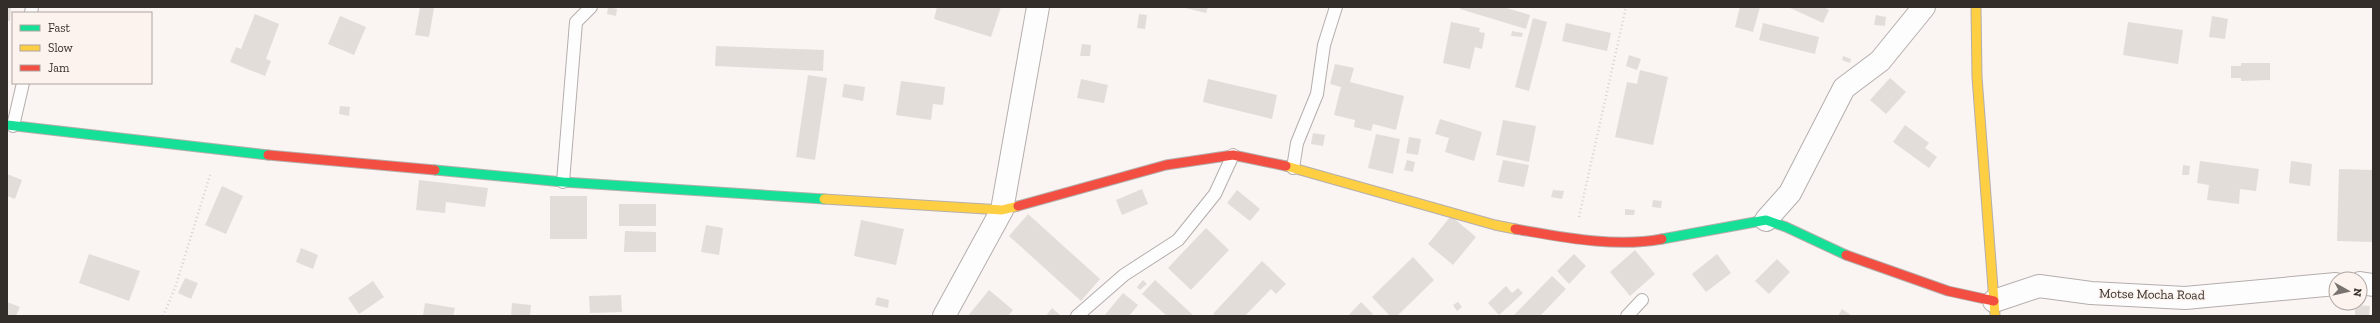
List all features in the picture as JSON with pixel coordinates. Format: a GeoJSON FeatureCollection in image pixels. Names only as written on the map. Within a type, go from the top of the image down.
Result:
{"type":"FeatureCollection","features":[{"type":"Feature","properties":{"kind":"street"},"geometry":{"type":"LineString","coordinates":[[944,316],[1002,210],[1038,7]]}},
{"type":"Feature","properties":{"kind":"street"},"geometry":{"type":"LineString","coordinates":[[1766,220],[1790,192],[1844,88],[1880,61],[1924,7]]}},
{"type":"Feature","properties":{"kind":"street"},"geometry":{"type":"LineString","coordinates":[[10,126],[218,150],[563,182],[1002,210],[1166,166],[1233,155],[1293,168],[1495,225],[1574,239],[1646,242],[1766,220],[1786,227],[1836,252],[1948,291],[1994,309],[1977,77],[1976,7]]}},
{"type":"Feature","properties":{"kind":"street","name":"Motse Mocha Road"},"geometry":{"type":"LineString","coordinates":[[1994,309],[2039,286],[2091,294],[2185,298],[2328,285]]}},
{"type":"Feature","properties":{"kind":"lane"},"geometry":{"type":"LineString","coordinates":[[563,182],[576,22],[591,7]]}},
{"type":"Feature","properties":{"kind":"lane"},"geometry":{"type":"LineString","coordinates":[[1293,168],[1297,143],[1317,94],[1324,45],[1336,7]]}},
{"type":"Feature","properties":{"kind":"lane"},"geometry":{"type":"LineString","coordinates":[[10,126],[23,84]]}},
{"type":"Feature","properties":{"kind":"lane"},"geometry":{"type":"LineString","coordinates":[[1077,316],[1124,275],[1178,240],[1215,194],[1233,155]]}},
{"type":"Feature","properties":{"kind":"lane"},"geometry":{"type":"LineString","coordinates":[[1627,316],[1642,300]]}},
{"type":"Feature","properties":{"kind":"path"},"geometry":{"type":"LineString","coordinates":[[1574,239],[1626,7]]}},
{"type":"Feature","properties":{"kind":"path"},"geometry":{"type":"LineString","coordinates":[[163,316],[175,288],[218,150]]}},
{"type":"Feature","properties":{"kind":"building"},"geometry":{"type":"Polygon","coordinates":[[[7,7],[11,7],[10,21],[7,21],[7,7]]]}},
{"type":"Feature","properties":{"kind":"building"},"geometry":{"type":"Polygon","coordinates":[[[420,7],[434,8],[429,37],[415,35],[420,7]]]}},
{"type":"Feature","properties":{"kind":"building"},"geometry":{"type":"Polygon","coordinates":[[[608,7],[617,9],[616,16],[607,14],[608,7]]]}},
{"type":"Feature","properties":{"kind":"building"},"geometry":{"type":"Polygon","coordinates":[[[937,7],[1001,7],[991,37],[934,19],[937,7]]]}},
{"type":"Feature","properties":{"kind":"building"},"geometry":{"type":"Polygon","coordinates":[[[1181,7],[1208,7],[1206,13],[1181,7]]]}},
{"type":"Feature","properties":{"kind":"building"},"geometry":{"type":"Polygon","coordinates":[[[1461,7],[1503,7],[1530,15],[1526,29],[1460,9],[1461,7]]]}},
{"type":"Feature","properties":{"kind":"building"},"geometry":{"type":"Polygon","coordinates":[[[1740,7],[1760,7],[1753,32],[1735,27],[1740,7]]]}},
{"type":"Feature","properties":{"kind":"building"},"geometry":{"type":"Polygon","coordinates":[[[1788,7],[1824,7],[1829,10],[1823,23],[1788,7]]]}},
{"type":"Feature","properties":{"kind":"building"},"geometry":{"type":"Polygon","coordinates":[[[255,14],[279,24],[266,59],[271,61],[265,76],[230,62],[236,47],[241,49],[255,14]]]}},
{"type":"Feature","properties":{"kind":"building"},"geometry":{"type":"Polygon","coordinates":[[[1139,14],[1147,15],[1145,29],[1137,28],[1139,14]]]}},
{"type":"Feature","properties":{"kind":"building"},"geometry":{"type":"Polygon","coordinates":[[[1876,15],[1886,17],[1885,26],[1874,25],[1876,15]]]}},
{"type":"Feature","properties":{"kind":"building"},"geometry":{"type":"Polygon","coordinates":[[[340,16],[366,27],[354,55],[328,44],[340,16]]]}},
{"type":"Feature","properties":{"kind":"building"},"geometry":{"type":"Polygon","coordinates":[[[2212,16],[2228,19],[2225,39],[2209,37],[2212,16]]]}},
{"type":"Feature","properties":{"kind":"building"},"geometry":{"type":"Polygon","coordinates":[[[1533,18],[1547,22],[1529,91],[1515,87],[1533,18]]]}},
{"type":"Feature","properties":{"kind":"building"},"geometry":{"type":"Polygon","coordinates":[[[1451,22],[1480,28],[1479,32],[1485,33],[1482,49],[1475,47],[1470,69],[1443,63],[1451,22]]]}},
{"type":"Feature","properties":{"kind":"building"},"geometry":{"type":"Polygon","coordinates":[[[2128,22],[2183,30],[2178,64],[2123,55],[2128,22]]]}},
{"type":"Feature","properties":{"kind":"building"},"geometry":{"type":"Polygon","coordinates":[[[1566,23],[1611,33],[1607,51],[1562,41],[1566,23]]]}},
{"type":"Feature","properties":{"kind":"building"},"geometry":{"type":"Polygon","coordinates":[[[1763,23],[1819,37],[1815,54],[1759,40],[1763,23]]]}},
{"type":"Feature","properties":{"kind":"building"},"geometry":{"type":"Polygon","coordinates":[[[1512,31],[1523,33],[1522,37],[1511,36],[1512,31]]]}},
{"type":"Feature","properties":{"kind":"building"},"geometry":{"type":"Polygon","coordinates":[[[1082,44],[1091,45],[1090,56],[1080,56],[1082,44]]]}},
{"type":"Feature","properties":{"kind":"building"},"geometry":{"type":"Polygon","coordinates":[[[716,46],[824,50],[823,71],[715,66],[716,46]]]}},
{"type":"Feature","properties":{"kind":"building"},"geometry":{"type":"Polygon","coordinates":[[[1629,55],[1641,59],[1637,70],[1626,66],[1629,55]]]}},
{"type":"Feature","properties":{"kind":"building"},"geometry":{"type":"Polygon","coordinates":[[[1843,56],[1851,59],[1850,63],[1842,60],[1843,56]]]}},
{"type":"Feature","properties":{"kind":"building"},"geometry":{"type":"Polygon","coordinates":[[[2241,63],[2270,63],[2270,80],[2241,81],[2241,78],[2231,78],[2231,66],[2241,66],[2241,63]]]}},
{"type":"Feature","properties":{"kind":"building"},"geometry":{"type":"Polygon","coordinates":[[[1335,64],[1354,68],[1350,82],[1404,96],[1396,130],[1373,124],[1371,131],[1354,127],[1355,120],[1334,115],[1341,87],[1330,84],[1335,64]]]}},
{"type":"Feature","properties":{"kind":"building"},"geometry":{"type":"Polygon","coordinates":[[[1640,70],[1668,77],[1653,145],[1615,137],[1627,82],[1637,84],[1640,70]]]}},
{"type":"Feature","properties":{"kind":"building"},"geometry":{"type":"Polygon","coordinates":[[[808,75],[827,78],[815,160],[796,157],[808,75]]]}},
{"type":"Feature","properties":{"kind":"building"},"geometry":{"type":"Polygon","coordinates":[[[1890,78],[1906,92],[1886,114],[1870,100],[1890,78]]]}},
{"type":"Feature","properties":{"kind":"building"},"geometry":{"type":"Polygon","coordinates":[[[1081,79],[1108,85],[1104,103],[1077,98],[1081,79]]]}},
{"type":"Feature","properties":{"kind":"building"},"geometry":{"type":"Polygon","coordinates":[[[1208,79],[1277,95],[1272,119],[1203,102],[1208,79]]]}},
{"type":"Feature","properties":{"kind":"building"},"geometry":{"type":"Polygon","coordinates":[[[901,81],[945,87],[943,105],[933,104],[931,120],[896,115],[901,81]]]}},
{"type":"Feature","properties":{"kind":"building"},"geometry":{"type":"Polygon","coordinates":[[[844,84],[865,87],[863,101],[842,97],[844,84]]]}},
{"type":"Feature","properties":{"kind":"building"},"geometry":{"type":"Polygon","coordinates":[[[340,106],[350,107],[349,116],[339,114],[340,106]]]}},
{"type":"Feature","properties":{"kind":"building"},"geometry":{"type":"Polygon","coordinates":[[[1440,119],[1482,132],[1474,161],[1445,152],[1449,138],[1435,134],[1440,119]]]}},
{"type":"Feature","properties":{"kind":"building"},"geometry":{"type":"Polygon","coordinates":[[[1503,120],[1536,126],[1529,162],[1496,155],[1503,120]]]}},
{"type":"Feature","properties":{"kind":"building"},"geometry":{"type":"Polygon","coordinates":[[[1905,125],[1929,143],[1925,148],[1937,157],[1929,168],[1893,142],[1905,125]]]}},
{"type":"Feature","properties":{"kind":"building"},"geometry":{"type":"Polygon","coordinates":[[[1313,133],[1325,135],[1323,146],[1311,144],[1313,133]]]}},
{"type":"Feature","properties":{"kind":"building"},"geometry":{"type":"Polygon","coordinates":[[[1376,134],[1400,139],[1393,174],[1368,168],[1376,134]]]}},
{"type":"Feature","properties":{"kind":"building"},"geometry":{"type":"Polygon","coordinates":[[[1409,137],[1421,139],[1418,155],[1406,153],[1409,137]]]}},
{"type":"Feature","properties":{"kind":"building"},"geometry":{"type":"Polygon","coordinates":[[[1407,160],[1415,162],[1413,172],[1404,170],[1407,160]]]}},
{"type":"Feature","properties":{"kind":"building"},"geometry":{"type":"Polygon","coordinates":[[[1503,160],[1529,165],[1524,187],[1498,182],[1503,160]]]}},
{"type":"Feature","properties":{"kind":"building"},"geometry":{"type":"Polygon","coordinates":[[[2200,161],[2259,169],[2256,191],[2240,189],[2239,204],[2207,200],[2209,185],[2197,183],[2200,161]]]}},
{"type":"Feature","properties":{"kind":"building"},"geometry":{"type":"Polygon","coordinates":[[[2291,161],[2312,164],[2310,186],[2289,183],[2291,161]]]}},
{"type":"Feature","properties":{"kind":"building"},"geometry":{"type":"Polygon","coordinates":[[[2183,165],[2190,166],[2189,175],[2182,175],[2183,165]]]}},
{"type":"Feature","properties":{"kind":"building"},"geometry":{"type":"Polygon","coordinates":[[[2339,169],[2373,170],[2373,242],[2337,241],[2339,169]]]}},
{"type":"Feature","properties":{"kind":"building"},"geometry":{"type":"Polygon","coordinates":[[[7,174],[22,180],[15,199],[7,196],[7,174]]]}},
{"type":"Feature","properties":{"kind":"building"},"geometry":{"type":"Polygon","coordinates":[[[419,180],[488,188],[485,207],[446,202],[445,213],[416,210],[419,180]]]}},
{"type":"Feature","properties":{"kind":"building"},"geometry":{"type":"Polygon","coordinates":[[[222,186],[243,196],[226,234],[205,225],[222,186]]]}},
{"type":"Feature","properties":{"kind":"building"},"geometry":{"type":"Polygon","coordinates":[[[1142,189],[1148,204],[1122,215],[1116,200],[1142,189]]]}},
{"type":"Feature","properties":{"kind":"building"},"geometry":{"type":"Polygon","coordinates":[[[1237,190],[1260,209],[1250,221],[1227,203],[1237,190]]]}},
{"type":"Feature","properties":{"kind":"building"},"geometry":{"type":"Polygon","coordinates":[[[1553,190],[1564,191],[1562,199],[1551,197],[1553,190]]]}},
{"type":"Feature","properties":{"kind":"building"},"geometry":{"type":"Polygon","coordinates":[[[550,196],[587,196],[587,239],[550,239],[550,196]]]}},
{"type":"Feature","properties":{"kind":"building"},"geometry":{"type":"Polygon","coordinates":[[[1653,200],[1662,201],[1661,208],[1652,207],[1653,200]]]}},
{"type":"Feature","properties":{"kind":"building"},"geometry":{"type":"Polygon","coordinates":[[[619,204],[656,204],[656,226],[619,226],[619,204]]]}},
{"type":"Feature","properties":{"kind":"building"},"geometry":{"type":"Polygon","coordinates":[[[1625,209],[1635,210],[1634,215],[1625,215],[1625,209]]]}},
{"type":"Feature","properties":{"kind":"building"},"geometry":{"type":"Polygon","coordinates":[[[1028,214],[1100,279],[1081,301],[1009,236],[1028,214]]]}},
{"type":"Feature","properties":{"kind":"building"},"geometry":{"type":"Polygon","coordinates":[[[1451,216],[1476,237],[1453,265],[1428,244],[1451,216]]]}},
{"type":"Feature","properties":{"kind":"building"},"geometry":{"type":"Polygon","coordinates":[[[861,220],[904,229],[896,265],[854,256],[861,220]]]}},
{"type":"Feature","properties":{"kind":"building"},"geometry":{"type":"Polygon","coordinates":[[[706,225],[723,228],[719,255],[701,252],[706,225]]]}},
{"type":"Feature","properties":{"kind":"building"},"geometry":{"type":"Polygon","coordinates":[[[1206,228],[1229,250],[1191,290],[1168,268],[1206,228]]]}},
{"type":"Feature","properties":{"kind":"building"},"geometry":{"type":"Polygon","coordinates":[[[625,231],[656,232],[656,252],[624,252],[625,231]]]}},
{"type":"Feature","properties":{"kind":"building"},"geometry":{"type":"Polygon","coordinates":[[[301,248],[318,255],[313,269],[296,262],[301,248]]]}},
{"type":"Feature","properties":{"kind":"building"},"geometry":{"type":"Polygon","coordinates":[[[1635,250],[1655,274],[1630,296],[1610,272],[1635,250]]]}},
{"type":"Feature","properties":{"kind":"building"},"geometry":{"type":"Polygon","coordinates":[[[89,254],[140,271],[129,301],[79,283],[89,254]]]}},
{"type":"Feature","properties":{"kind":"building"},"geometry":{"type":"Polygon","coordinates":[[[1574,254],[1586,266],[1569,284],[1557,271],[1574,254]]]}},
{"type":"Feature","properties":{"kind":"building"},"geometry":{"type":"Polygon","coordinates":[[[1717,254],[1731,273],[1706,292],[1692,274],[1717,254]]]}},
{"type":"Feature","properties":{"kind":"building"},"geometry":{"type":"Polygon","coordinates":[[[1413,257],[1434,280],[1397,316],[1390,316],[1372,297],[1413,257]]]}},
{"type":"Feature","properties":{"kind":"building"},"geometry":{"type":"Polygon","coordinates":[[[1777,259],[1790,272],[1769,294],[1755,281],[1777,259]]]}},
{"type":"Feature","properties":{"kind":"building"},"geometry":{"type":"Polygon","coordinates":[[[1262,261],[1286,284],[1276,294],[1271,289],[1245,316],[1215,316],[1213,314],[1262,261]]]}},
{"type":"Feature","properties":{"kind":"building"},"geometry":{"type":"Polygon","coordinates":[[[1552,276],[1566,289],[1540,316],[1513,316],[1552,276]]]}},
{"type":"Feature","properties":{"kind":"building"},"geometry":{"type":"Polygon","coordinates":[[[185,278],[198,283],[191,299],[178,293],[185,278]]]}},
{"type":"Feature","properties":{"kind":"building"},"geometry":{"type":"Polygon","coordinates":[[[1143,280],[1147,284],[1140,290],[1137,287],[1143,280]]]}},
{"type":"Feature","properties":{"kind":"building"},"geometry":{"type":"Polygon","coordinates":[[[1155,280],[1194,316],[1167,316],[1142,294],[1155,280]]]}},
{"type":"Feature","properties":{"kind":"building"},"geometry":{"type":"Polygon","coordinates":[[[373,281],[384,297],[359,314],[348,298],[373,281]]]}},
{"type":"Feature","properties":{"kind":"building"},"geometry":{"type":"Polygon","coordinates":[[[1506,286],[1512,293],[1518,288],[1523,293],[1499,315],[1488,303],[1506,286]]]}},
{"type":"Feature","properties":{"kind":"building"},"geometry":{"type":"Polygon","coordinates":[[[989,290],[1013,310],[1008,316],[968,316],[989,290]]]}},
{"type":"Feature","properties":{"kind":"building"},"geometry":{"type":"Polygon","coordinates":[[[1123,293],[1138,305],[1129,316],[1104,316],[1123,293]]]}},
{"type":"Feature","properties":{"kind":"building"},"geometry":{"type":"Polygon","coordinates":[[[621,295],[622,312],[590,313],[589,296],[621,295]]]}},
{"type":"Feature","properties":{"kind":"building"},"geometry":{"type":"Polygon","coordinates":[[[877,297],[889,300],[888,308],[875,305],[877,297]]]}},
{"type":"Feature","properties":{"kind":"building"},"geometry":{"type":"Polygon","coordinates":[[[7,302],[20,307],[16,316],[7,316],[7,302]]]}},
{"type":"Feature","properties":{"kind":"building"},"geometry":{"type":"Polygon","coordinates":[[[1361,302],[1373,314],[1370,316],[1348,316],[1361,302]]]}},
{"type":"Feature","properties":{"kind":"building"},"geometry":{"type":"Polygon","coordinates":[[[1458,302],[1462,307],[1457,311],[1453,305],[1458,302]]]}},
{"type":"Feature","properties":{"kind":"building"},"geometry":{"type":"Polygon","coordinates":[[[425,303],[455,308],[453,316],[423,316],[425,303]]]}},
{"type":"Feature","properties":{"kind":"building"},"geometry":{"type":"Polygon","coordinates":[[[512,303],[531,305],[530,316],[511,316],[512,303]]]}},
{"type":"Feature","properties":{"kind":"building"},"geometry":{"type":"Polygon","coordinates":[[[2368,306],[2370,306],[2369,316],[2355,316],[2355,311],[2368,311],[2368,306]]]}},
{"type":"Feature","properties":{"kind":"building"},"geometry":{"type":"Polygon","coordinates":[[[1052,308],[1060,315],[1059,316],[1046,316],[1052,308]]]}},
{"type":"Feature","properties":{"kind":"building"},"geometry":{"type":"Polygon","coordinates":[[[1842,309],[1852,316],[1838,316],[1842,309]]]}},
{"type":"Feature","properties":{"kind":"traffic: fast"},"geometry":{"type":"LineString","coordinates":[[7,125],[268,155]]}},
{"type":"Feature","properties":{"kind":"traffic: fast"},"geometry":{"type":"LineString","coordinates":[[435,170],[563,182],[824,199]]}},
{"type":"Feature","properties":{"kind":"traffic: fast"},"geometry":{"type":"LineString","coordinates":[[1662,239],[1766,220],[1786,227],[1846,255]]}},
{"type":"Feature","properties":{"kind":"traffic: slow"},"geometry":{"type":"LineString","coordinates":[[1976,7],[1977,77],[1995,315]]}},
{"type":"Feature","properties":{"kind":"traffic: slow"},"geometry":{"type":"LineString","coordinates":[[1286,166],[1495,225],[1515,229]]}},
{"type":"Feature","properties":{"kind":"traffic: slow"},"geometry":{"type":"LineString","coordinates":[[824,199],[1002,210],[1018,206]]}},
{"type":"Feature","properties":{"kind":"traffic: jam"},"geometry":{"type":"LineString","coordinates":[[268,155],[435,170]]}},
{"type":"Feature","properties":{"kind":"traffic: jam"},"geometry":{"type":"LineString","coordinates":[[1018,206],[1166,165],[1233,155],[1286,166]]}},
{"type":"Feature","properties":{"kind":"traffic: jam"},"geometry":{"type":"LineString","coordinates":[[1515,229],[1570,238],[1607,242],[1662,239]]}},
{"type":"Feature","properties":{"kind":"traffic: jam"},"geometry":{"type":"LineString","coordinates":[[1846,255],[1948,291],[1994,301]]}}]}
